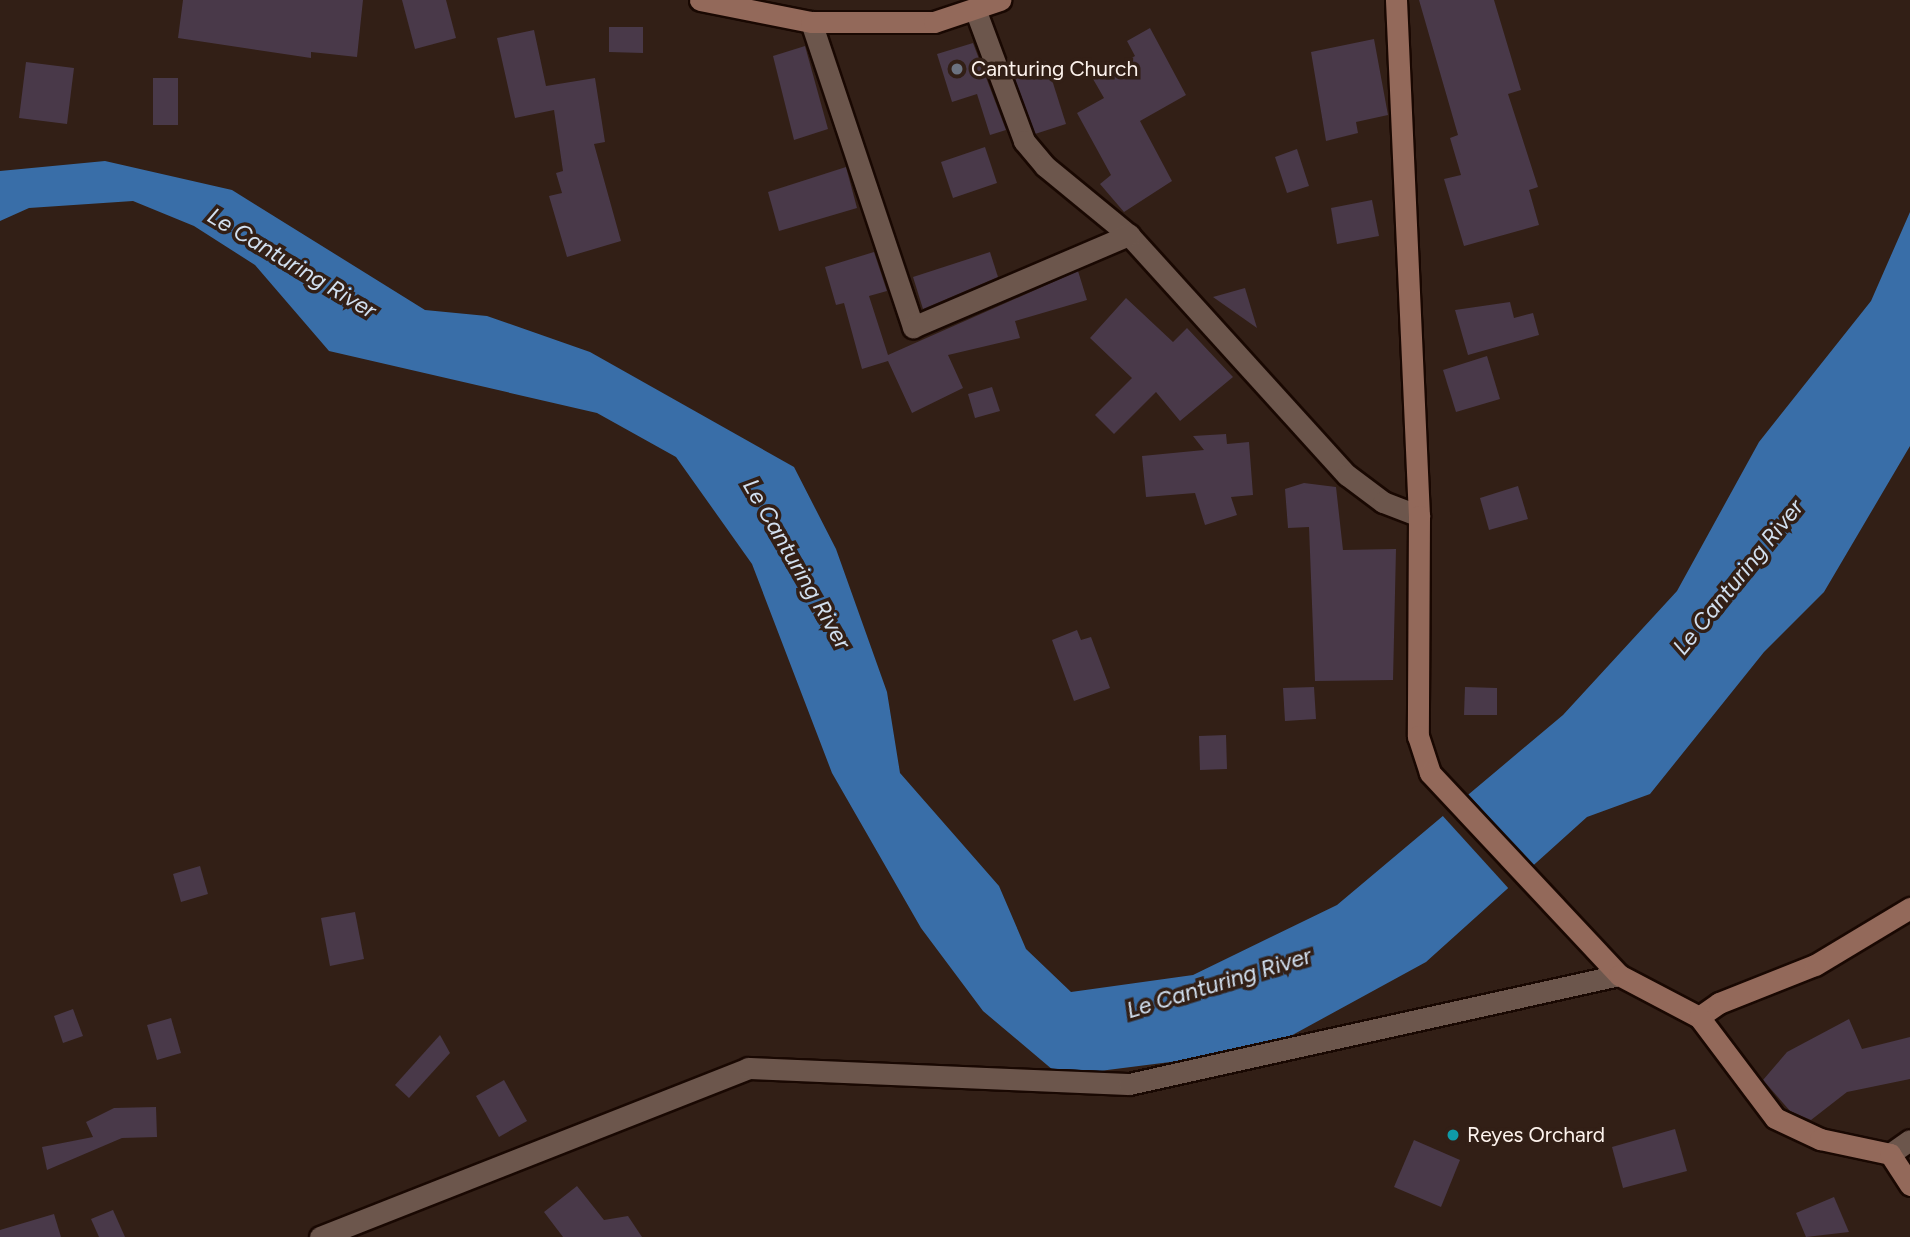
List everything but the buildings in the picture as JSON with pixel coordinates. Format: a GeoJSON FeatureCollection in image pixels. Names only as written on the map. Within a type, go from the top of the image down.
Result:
{"type":"FeatureCollection","features":[{"type":"Feature","properties":{"kind":"street"},"geometry":{"type":"LineString","coordinates":[[700,0],[811,22],[934,22],[1000,0]]}},
{"type":"Feature","properties":{"kind":"street"},"geometry":{"type":"LineString","coordinates":[[1396,0],[1419,516],[1418,736],[1423,761],[1442,791],[1560,918],[1619,975],[1699,1017],[1775,1118],[1820,1139],[1890,1154],[1910,1185]]}},
{"type":"Feature","properties":{"kind":"street"},"geometry":{"type":"LineString","coordinates":[[975,9],[1024,142],[1129,235],[1347,475],[1383,502],[1419,516]]}},
{"type":"Feature","properties":{"kind":"street"},"geometry":{"type":"LineString","coordinates":[[811,22],[913,327],[1129,235]]}},
{"type":"Feature","properties":{"kind":"street"},"geometry":{"type":"LineString","coordinates":[[1699,1017],[1719,1003],[1815,965],[1910,908]]}},
{"type":"Feature","properties":{"kind":"street"},"geometry":{"type":"LineString","coordinates":[[320,1237],[748,1068],[1129,1084],[1619,975]]}},
{"type":"Feature","properties":{"kind":"street"},"geometry":{"type":"LineString","coordinates":[[1890,1154],[1910,1140]]}},
{"type":"Feature","properties":{"kind":"water","name":"Le Canturing River"},"geometry":{"type":"Polygon","coordinates":[[[105,161],[232,190],[425,310],[487,316],[590,352],[794,467],[836,549],[887,692],[900,773],[999,886],[1026,949],[1071,992],[1193,975],[1337,905],[1563,715],[1677,591],[1759,442],[1871,301],[1910,212],[1910,446],[1824,592],[1764,652],[1650,794],[1587,817],[1426,962],[1265,1050],[1060,1076],[983,1011],[921,928],[832,773],[752,564],[676,457],[597,413],[329,351],[255,265],[194,226],[133,201],[29,208],[0,221],[0,171],[105,161]]]}},
{"type":"Feature","properties":{"kind":"pier"},"geometry":{"type":"Polygon","coordinates":[[[1466,792],[1535,868],[1510,890],[1441,814],[1466,792]]]}},
{"type":"Feature","properties":{"kind":"place","name":"Canturing Church"},"geometry":{"type":"Point","coordinates":[957,69]}},
{"type":"Feature","properties":{"kind":"place","name":"Reyes Orchard"},"geometry":{"type":"Point","coordinates":[1453,1135]}}]}
